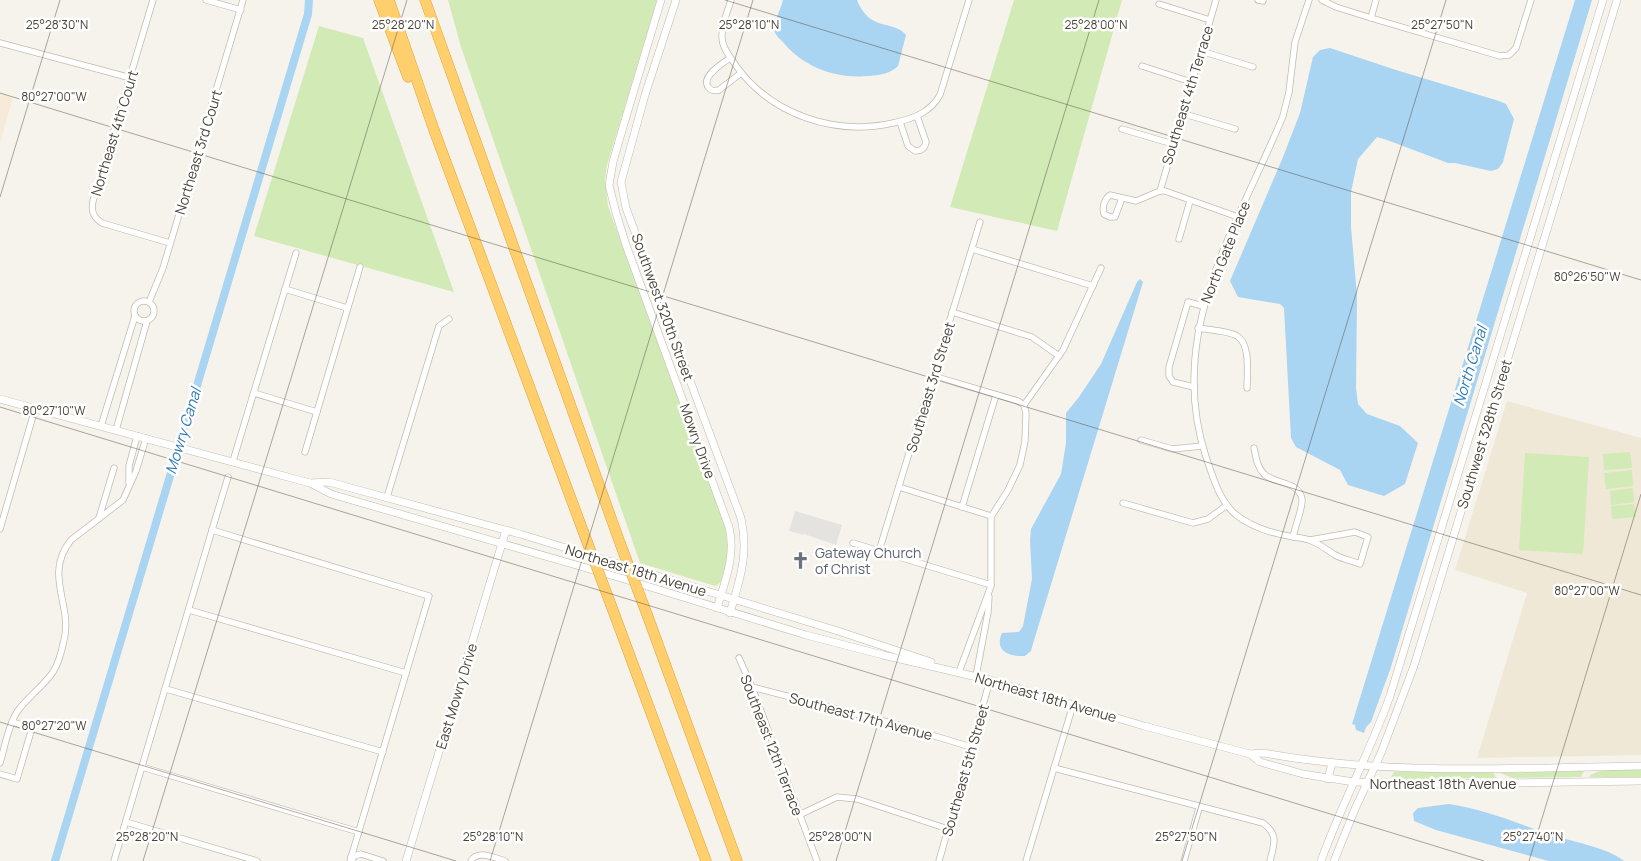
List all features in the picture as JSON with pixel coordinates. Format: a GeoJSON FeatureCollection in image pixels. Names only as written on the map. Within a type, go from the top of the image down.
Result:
{"type":"FeatureCollection","features":[{"type":"Feature","properties":{"kind":"highway"},"geometry":{"type":"LineString","coordinates":[[379,0],[418,101],[434,130]]}},
{"type":"Feature","properties":{"kind":"highway"},"geometry":{"type":"LineString","coordinates":[[389,0],[434,130],[706,861]]}},
{"type":"Feature","properties":{"kind":"highway"},"geometry":{"type":"LineString","coordinates":[[425,0],[620,543],[737,861]]}},
{"type":"Feature","properties":{"kind":"street","name":"Northeast 4th Court"},"geometry":{"type":"LineString","coordinates":[[154,0],[93,201],[92,211],[95,218],[102,223],[170,243]]}},
{"type":"Feature","properties":{"kind":"street"},"geometry":{"type":"LineString","coordinates":[[206,0],[241,10]]}},
{"type":"Feature","properties":{"kind":"street","name":"Northeast 3rd Court"},"geometry":{"type":"LineString","coordinates":[[149,302],[163,268],[243,0]]}},
{"type":"Feature","properties":{"kind":"street","name":"Mowry Drive"},"geometry":{"type":"LineString","coordinates":[[661,0],[613,162],[609,185],[616,213],[731,536],[731,558],[717,608]]}},
{"type":"Feature","properties":{"kind":"street","name":"Southwest 320th Street"},"geometry":{"type":"LineString","coordinates":[[676,0],[645,95],[621,182],[626,208],[741,518],[745,536],[744,565],[730,612]]}},
{"type":"Feature","properties":{"kind":"street"},"geometry":{"type":"LineString","coordinates":[[731,0],[722,38],[730,58],[754,86],[775,102],[796,114],[818,122],[862,127],[900,122],[917,116],[933,106],[940,95],[969,0]]}},
{"type":"Feature","properties":{"kind":"street","name":"Southeast 4th Terrace"},"geometry":{"type":"LineString","coordinates":[[1160,191],[1216,0]]}},
{"type":"Feature","properties":{"kind":"street","name":"North Gate Place"},"geometry":{"type":"LineString","coordinates":[[1309,0],[1295,42],[1289,92],[1283,116],[1215,270],[1203,306],[1196,345],[1194,387],[1197,422],[1202,446],[1216,485],[1227,505],[1236,514],[1253,525],[1310,540]]}},
{"type":"Feature","properties":{"kind":"street"},"geometry":{"type":"LineString","coordinates":[[1322,0],[1336,7],[1371,18],[1492,55],[1503,56],[1511,53],[1519,41],[1531,0]]}},
{"type":"Feature","properties":{"kind":"street"},"geometry":{"type":"LineString","coordinates":[[1371,18],[1376,0]]}},
{"type":"Feature","properties":{"kind":"street","name":"Southwest 328th Street"},"geometry":{"type":"LineString","coordinates":[[1321,861],[1362,767],[1390,696],[1603,0]]}},
{"type":"Feature","properties":{"kind":"street","name":"Southwest 328th Street"},"geometry":{"type":"LineString","coordinates":[[1334,861],[1375,767],[1412,673],[1617,0]]}},
{"type":"Feature","properties":{"kind":"street"},"geometry":{"type":"LineString","coordinates":[[1159,4],[1210,20]]}},
{"type":"Feature","properties":{"kind":"street"},"geometry":{"type":"LineString","coordinates":[[0,43],[131,78]]}},
{"type":"Feature","properties":{"kind":"street"},"geometry":{"type":"LineString","coordinates":[[1201,51],[1253,67]]}},
{"type":"Feature","properties":{"kind":"street"},"geometry":{"type":"LineString","coordinates":[[730,58],[709,75],[707,79],[708,87],[715,91],[719,90],[740,71]]}},
{"type":"Feature","properties":{"kind":"street"},"geometry":{"type":"LineString","coordinates":[[1142,66],[1191,82]]}},
{"type":"Feature","properties":{"kind":"street"},"geometry":{"type":"LineString","coordinates":[[1182,113],[1234,129]]}},
{"type":"Feature","properties":{"kind":"street"},"geometry":{"type":"LineString","coordinates":[[900,122],[908,146],[911,150],[919,151],[925,146],[926,142],[917,116]]}},
{"type":"Feature","properties":{"kind":"street"},"geometry":{"type":"LineString","coordinates":[[1122,129],[1173,144]]}},
{"type":"Feature","properties":{"kind":"street"},"geometry":{"type":"LineString","coordinates":[[1122,198],[1136,201],[1160,191],[1168,192],[1238,217]]}},
{"type":"Feature","properties":{"kind":"street"},"geometry":{"type":"LineString","coordinates":[[1179,239],[1190,201]]}},
{"type":"Feature","properties":{"kind":"street","name":"Southeast 3rd Street"},"geometry":{"type":"LineString","coordinates":[[880,551],[980,222]]}},
{"type":"Feature","properties":{"kind":"street"},"geometry":{"type":"LineString","coordinates":[[972,249],[1093,286]]}},
{"type":"Feature","properties":{"kind":"street"},"geometry":{"type":"LineString","coordinates":[[233,461],[296,254]]}},
{"type":"Feature","properties":{"kind":"street"},"geometry":{"type":"LineString","coordinates":[[305,452],[360,267]]}},
{"type":"Feature","properties":{"kind":"street"},"geometry":{"type":"LineString","coordinates":[[1024,405],[1066,345],[1102,268]]}},
{"type":"Feature","properties":{"kind":"street"},"geometry":{"type":"LineString","coordinates":[[285,289],[347,308]]}},
{"type":"Feature","properties":{"kind":"street"},"geometry":{"type":"LineString","coordinates":[[101,426],[135,316],[136,304],[142,301],[149,302],[154,311],[152,317],[147,321],[116,430]]}},
{"type":"Feature","properties":{"kind":"street"},"geometry":{"type":"LineString","coordinates":[[1194,387],[1173,382],[1168,370],[1188,302],[1203,306]]}},
{"type":"Feature","properties":{"kind":"street"},"geometry":{"type":"LineString","coordinates":[[952,312],[1032,337],[1059,356]]}},
{"type":"Feature","properties":{"kind":"street"},"geometry":{"type":"LineString","coordinates":[[135,316],[140,321],[147,321]]}},
{"type":"Feature","properties":{"kind":"street"},"geometry":{"type":"LineString","coordinates":[[387,497],[439,326],[449,319]]}},
{"type":"Feature","properties":{"kind":"street"},"geometry":{"type":"LineString","coordinates":[[1198,328],[1231,334],[1242,340],[1246,350],[1247,388]]}},
{"type":"Feature","properties":{"kind":"street"},"geometry":{"type":"LineString","coordinates":[[933,376],[1018,401],[1024,405],[1026,413],[1026,441],[1020,465],[1008,490],[991,516],[991,585],[976,676]]}},
{"type":"Feature","properties":{"kind":"street"},"geometry":{"type":"LineString","coordinates":[[254,393],[317,412]]}},
{"type":"Feature","properties":{"kind":"street"},"geometry":{"type":"LineString","coordinates":[[962,507],[996,395]]}},
{"type":"Feature","properties":{"kind":"street","name":"Northeast 18th Avenue"},"geometry":{"type":"LineString","coordinates":[[0,399],[310,483],[331,494],[621,578],[844,646],[976,676],[1144,726],[1250,754],[1264,754],[1362,767],[1428,769],[1641,766]]}},
{"type":"Feature","properties":{"kind":"street"},"geometry":{"type":"LineString","coordinates":[[0,529],[35,409]]}},
{"type":"Feature","properties":{"kind":"street"},"geometry":{"type":"LineString","coordinates":[[129,487],[129,466],[137,436]]}},
{"type":"Feature","properties":{"kind":"street"},"geometry":{"type":"LineString","coordinates":[[0,762],[12,722],[21,708],[54,671],[63,646],[66,625],[58,572],[65,548],[71,540],[123,500],[146,438]]}},
{"type":"Feature","properties":{"kind":"street"},"geometry":{"type":"LineString","coordinates":[[1141,440],[1172,449],[1202,446]]}},
{"type":"Feature","properties":{"kind":"street"},"geometry":{"type":"LineString","coordinates":[[1254,448],[1258,466],[1264,474],[1296,488],[1300,494],[1302,502],[1293,537]]}},
{"type":"Feature","properties":{"kind":"street"},"geometry":{"type":"LineString","coordinates":[[99,518],[114,468]]}},
{"type":"Feature","properties":{"kind":"street"},"geometry":{"type":"LineString","coordinates":[[114,861],[228,477]]}},
{"type":"Feature","properties":{"kind":"street","name":"Northeast 18th Avenue"},"geometry":{"type":"LineString","coordinates":[[310,483],[329,482],[506,530],[875,643],[959,672]]}},
{"type":"Feature","properties":{"kind":"street"},"geometry":{"type":"LineString","coordinates":[[899,487],[991,516]]}},
{"type":"Feature","properties":{"kind":"street"},"geometry":{"type":"LineString","coordinates":[[1123,503],[1193,523],[1208,520],[1227,505]]}},
{"type":"Feature","properties":{"kind":"street"},"geometry":{"type":"LineString","coordinates":[[212,530],[430,596],[352,860]]}},
{"type":"Feature","properties":{"kind":"street","name":"East Mowry Drive"},"geometry":{"type":"LineString","coordinates":[[406,861],[506,530]]}},
{"type":"Feature","properties":{"kind":"street"},"geometry":{"type":"LineString","coordinates":[[1354,532],[1368,537],[1360,564],[1335,554],[1310,540],[1354,532]]}},
{"type":"Feature","properties":{"kind":"street"},"geometry":{"type":"LineString","coordinates":[[852,543],[991,585]]}},
{"type":"Feature","properties":{"kind":"street"},"geometry":{"type":"LineString","coordinates":[[1432,559],[1442,570]]}},
{"type":"Feature","properties":{"kind":"street"},"geometry":{"type":"LineString","coordinates":[[959,672],[981,610],[989,594]]}},
{"type":"Feature","properties":{"kind":"street"},"geometry":{"type":"LineString","coordinates":[[190,610],[406,673]]}},
{"type":"Feature","properties":{"kind":"street","name":"Southeast 12th Terrace"},"geometry":{"type":"LineString","coordinates":[[739,658],[752,687],[816,861]]}},
{"type":"Feature","properties":{"kind":"street","name":"Southeast 5th Street"},"geometry":{"type":"LineString","coordinates":[[939,861],[990,680]]}},
{"type":"Feature","properties":{"kind":"street","name":"Southeast 17th Avenue"},"geometry":{"type":"LineString","coordinates":[[752,687],[895,724],[971,747]]}},
{"type":"Feature","properties":{"kind":"street"},"geometry":{"type":"LineString","coordinates":[[166,689],[383,752]]}},
{"type":"Feature","properties":{"kind":"street"},"geometry":{"type":"LineString","coordinates":[[1027,861],[1073,705]]}},
{"type":"Feature","properties":{"kind":"street"},"geometry":{"type":"LineString","coordinates":[[0,774],[17,780],[32,728],[12,722]]}},
{"type":"Feature","properties":{"kind":"street","name":"Northeast 18th Avenue"},"geometry":{"type":"LineString","coordinates":[[1250,754],[1260,762],[1328,779],[1354,782],[1510,783],[1641,781]]}},
{"type":"Feature","properties":{"kind":"street"},"geometry":{"type":"LineString","coordinates":[[1328,779],[1332,763]]}},
{"type":"Feature","properties":{"kind":"street"},"geometry":{"type":"LineString","coordinates":[[142,767],[359,832]]}},
{"type":"Feature","properties":{"kind":"street"},"geometry":{"type":"LineString","coordinates":[[1582,782],[1588,771],[1594,767]]}},
{"type":"Feature","properties":{"kind":"street"},"geometry":{"type":"LineString","coordinates":[[1054,768],[1263,824],[1268,827],[1274,836],[1270,861]]}},
{"type":"Feature","properties":{"kind":"street"},"geometry":{"type":"LineString","coordinates":[[1494,768],[1499,776],[1510,783]]}},
{"type":"Feature","properties":{"kind":"street"},"geometry":{"type":"LineString","coordinates":[[799,815],[837,797],[857,799],[948,829]]}},
{"type":"Feature","properties":{"kind":"street"},"geometry":{"type":"LineString","coordinates":[[1184,861],[1199,808]]}},
{"type":"Feature","properties":{"kind":"street"},"geometry":{"type":"LineString","coordinates":[[126,822],[257,861]]}},
{"type":"Feature","properties":{"kind":"street"},"geometry":{"type":"LineString","coordinates":[[352,860],[361,854],[380,860]]}},
{"type":"Feature","properties":{"kind":"street"},"geometry":{"type":"LineString","coordinates":[[471,861],[476,855],[505,861]]}},
{"type":"Feature","properties":{"kind":"shaded area"},"geometry":{"type":"Polygon","coordinates":[[[0,93],[13,97],[0,143],[0,93]]]}},
{"type":"Feature","properties":{"kind":"shaded area"},"geometry":{"type":"Polygon","coordinates":[[[1507,401],[1641,438],[1641,755],[1477,758],[1527,593],[1455,570],[1507,401]]]}},
{"type":"Feature","properties":{"kind":"shaded area"},"geometry":{"type":"Polygon","coordinates":[[[795,511],[842,525],[836,545],[789,531],[795,511]]]}},
{"type":"Feature","properties":{"kind":"green space"},"geometry":{"type":"Polygon","coordinates":[[[448,0],[657,0],[607,165],[605,180],[608,206],[725,527],[727,541],[726,568],[724,576],[715,586],[640,563],[461,47],[448,0]]]}},
{"type":"Feature","properties":{"kind":"green space"},"geometry":{"type":"Polygon","coordinates":[[[1014,0],[1122,0],[1057,231],[950,207],[1014,0]]]}},
{"type":"Feature","properties":{"kind":"green space"},"geometry":{"type":"Polygon","coordinates":[[[319,26],[363,38],[454,292],[254,236],[319,26]]]}},
{"type":"Feature","properties":{"kind":"green space"},"geometry":{"type":"Polygon","coordinates":[[[1630,452],[1632,468],[1604,470],[1603,454],[1630,452]]]}},
{"type":"Feature","properties":{"kind":"green space"},"geometry":{"type":"Polygon","coordinates":[[[1525,453],[1589,457],[1583,554],[1519,550],[1525,453]]]}},
{"type":"Feature","properties":{"kind":"green space"},"geometry":{"type":"Polygon","coordinates":[[[1632,470],[1633,486],[1606,489],[1604,473],[1632,470]]]}},
{"type":"Feature","properties":{"kind":"green space"},"geometry":{"type":"Polygon","coordinates":[[[1633,488],[1634,502],[1611,505],[1610,491],[1633,488]]]}},
{"type":"Feature","properties":{"kind":"green space"},"geometry":{"type":"Polygon","coordinates":[[[1634,504],[1636,517],[1612,519],[1611,506],[1634,504]]]}},
{"type":"Feature","properties":{"kind":"green space"},"geometry":{"type":"Polygon","coordinates":[[[1605,770],[1641,770],[1641,777],[1589,777],[1605,770]]]}},
{"type":"Feature","properties":{"kind":"green space"},"geometry":{"type":"Polygon","coordinates":[[[1584,771],[1581,777],[1513,778],[1500,773],[1584,771]]]}},
{"type":"Feature","properties":{"kind":"green space"},"geometry":{"type":"Polygon","coordinates":[[[1394,772],[1493,772],[1496,778],[1396,779],[1391,777],[1394,772]]]}},
{"type":"Feature","properties":{"kind":"water"},"geometry":{"type":"Polygon","coordinates":[[[783,0],[857,0],[868,17],[881,24],[895,27],[906,35],[898,66],[884,74],[845,76],[811,65],[791,51],[774,30],[783,0]]]}},
{"type":"Feature","properties":{"kind":"water","name":"North Canal"},"geometry":{"type":"Polygon","coordinates":[[[1575,0],[1592,0],[1391,667],[1371,722],[1366,727],[1364,733],[1356,730],[1355,725],[1352,724],[1575,0]]]}},
{"type":"Feature","properties":{"kind":"water"},"geometry":{"type":"Polygon","coordinates":[[[1330,48],[1499,101],[1506,104],[1514,119],[1503,162],[1498,169],[1491,171],[1448,163],[1377,137],[1358,159],[1351,192],[1351,227],[1357,296],[1356,388],[1358,404],[1367,414],[1400,426],[1418,443],[1405,484],[1384,496],[1348,485],[1340,470],[1296,447],[1291,438],[1284,308],[1280,304],[1238,297],[1230,281],[1300,113],[1313,57],[1320,50],[1330,48]]]}},
{"type":"Feature","properties":{"kind":"water"},"geometry":{"type":"Polygon","coordinates":[[[1140,279],[1143,282],[1031,651],[1025,656],[1009,654],[1002,648],[1000,639],[1002,633],[1019,632],[1023,626],[1032,579],[1031,529],[1061,474],[1066,443],[1066,413],[1101,364],[1140,279]]]}},
{"type":"Feature","properties":{"kind":"water"},"geometry":{"type":"Polygon","coordinates":[[[1449,804],[1487,813],[1548,834],[1598,848],[1624,861],[1549,861],[1436,830],[1414,821],[1413,813],[1418,808],[1449,804]]]}},
{"type":"Feature","properties":{"kind":"waterway","name":"Mowry Canal"},"geometry":{"type":"LineString","coordinates":[[55,861],[308,14],[309,0]]}},
{"type":"Feature","properties":{"kind":"place","name":"Gateway Church of Christ"},"geometry":{"type":"Point","coordinates":[801,560]}}]}
